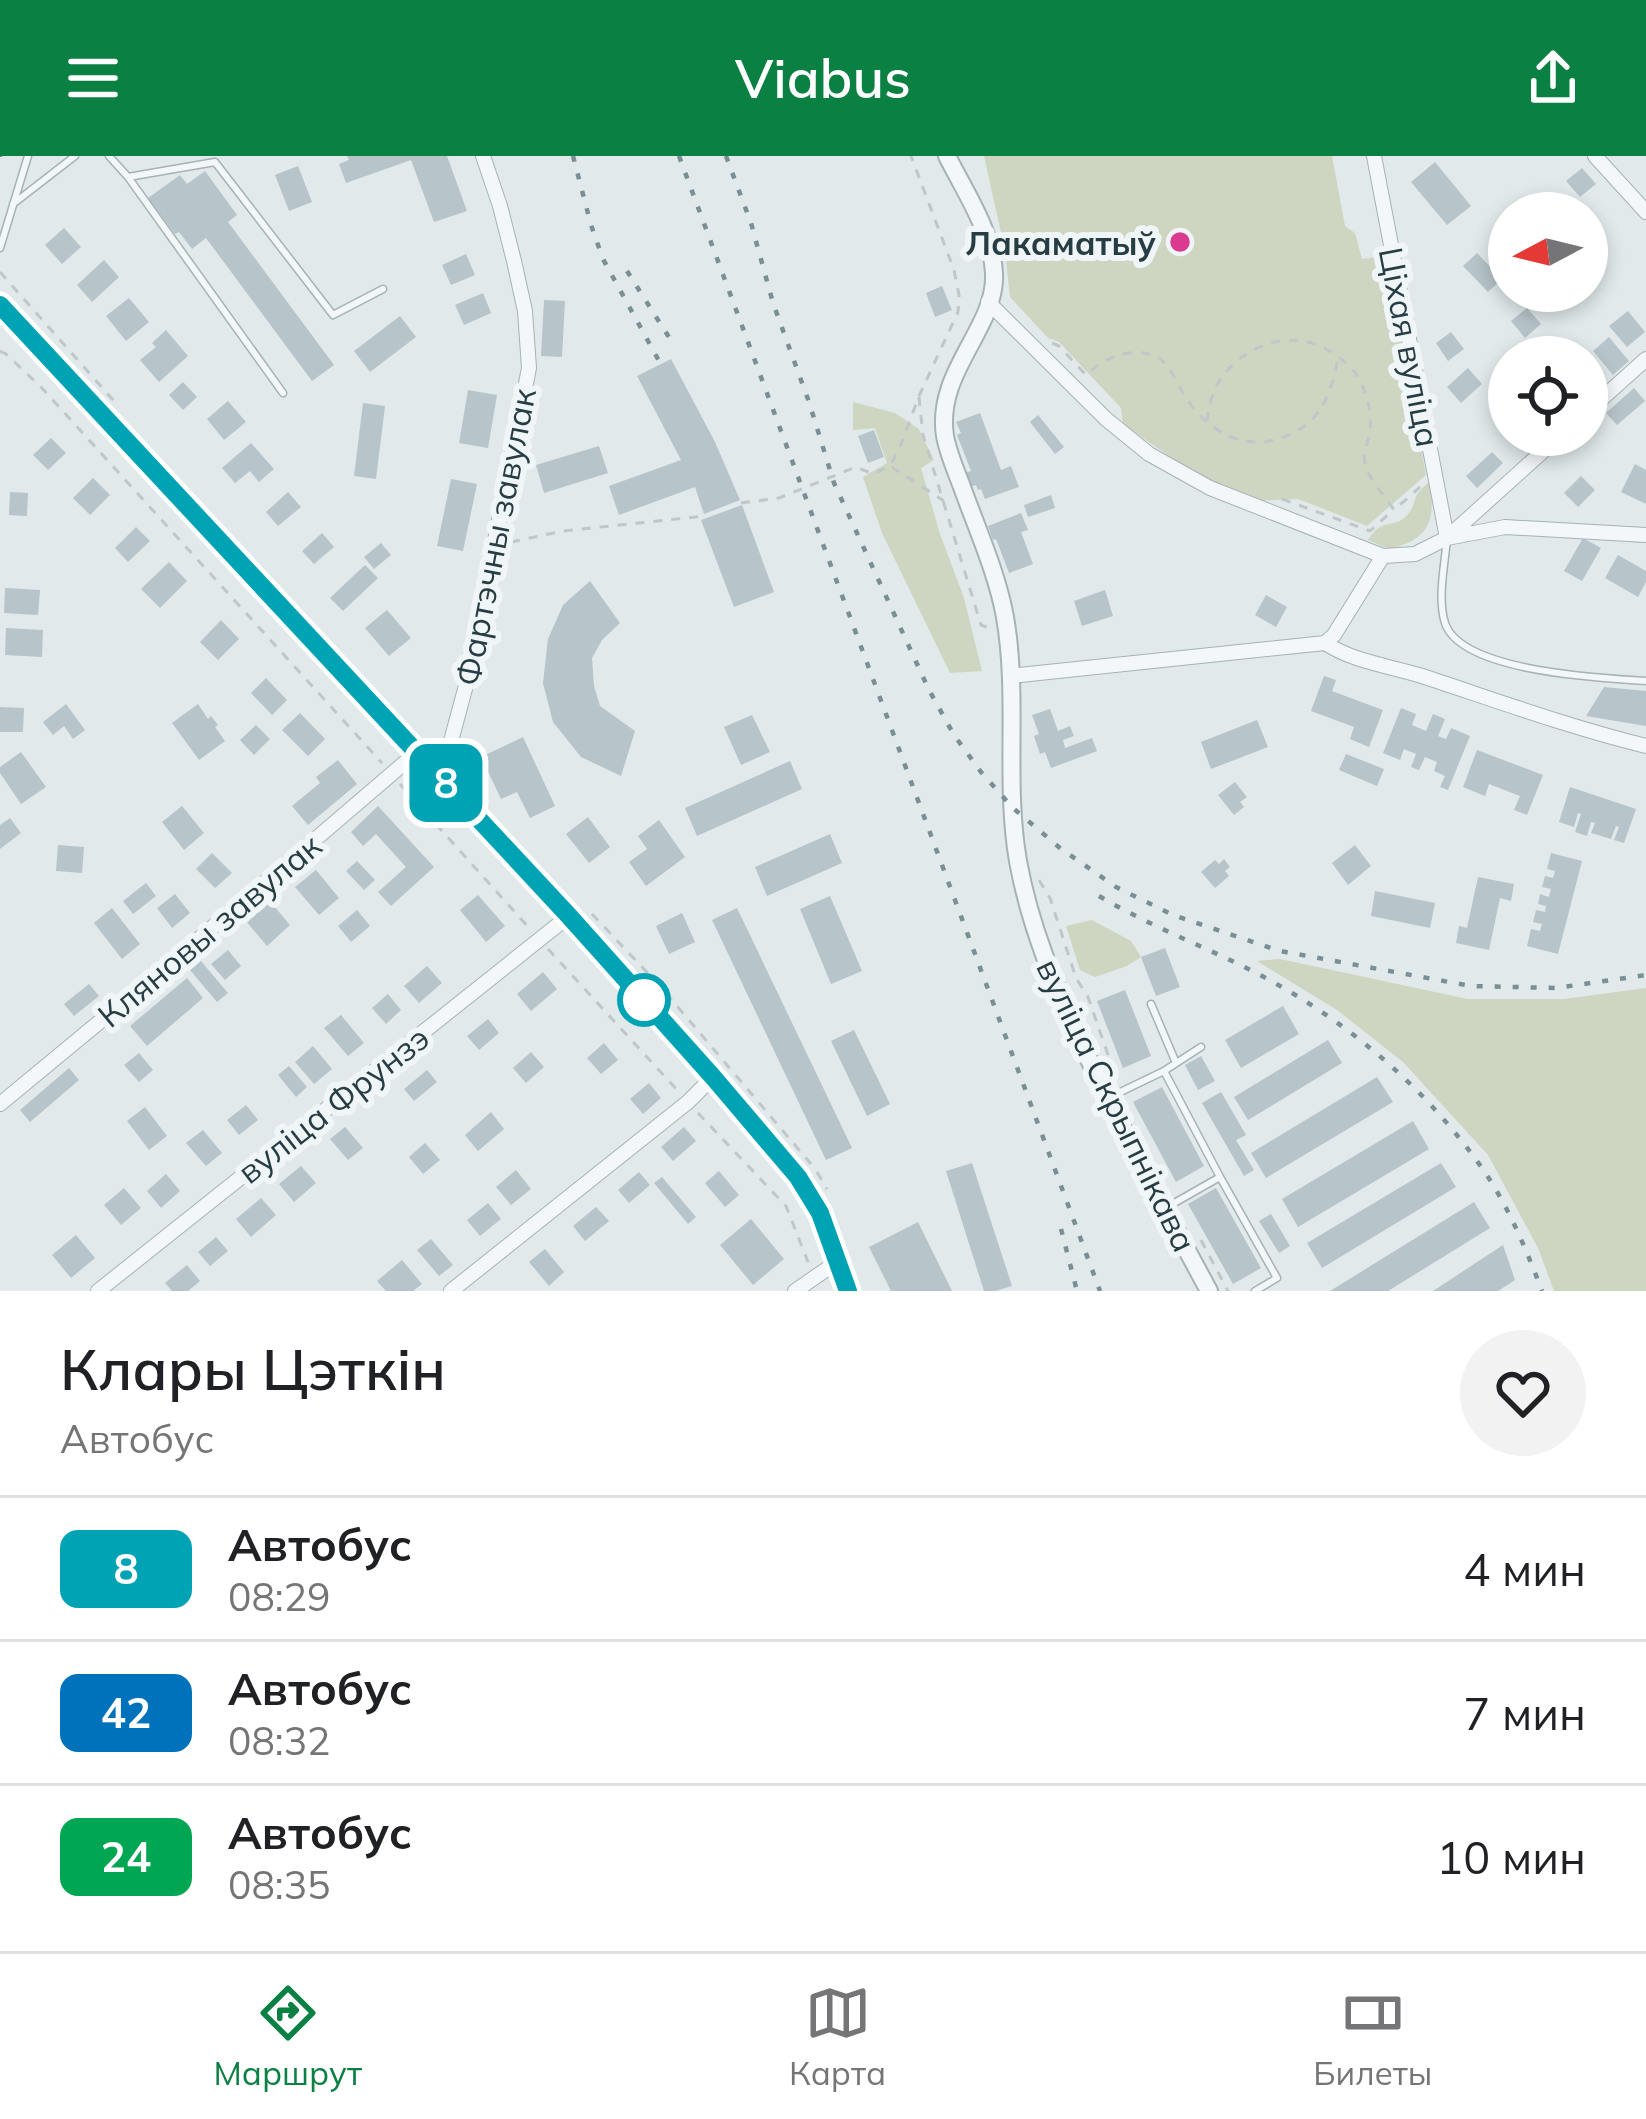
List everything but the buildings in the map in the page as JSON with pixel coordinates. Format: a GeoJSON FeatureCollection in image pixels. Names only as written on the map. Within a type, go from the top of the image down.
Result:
{"type":"FeatureCollection","features":[{"type":"Feature","properties":{"kind":"main road"},"geometry":{"type":"LineString","coordinates":[[0,305],[713,1077],[798,1177],[820,1213],[848,1291]]}},
{"type":"Feature","properties":{"kind":"street","name":"Фартэчны завулак"},"geometry":{"type":"LineString","coordinates":[[441,778],[468,678],[530,368],[514,261],[483,156]]}},
{"type":"Feature","properties":{"kind":"street","name":"вуліца Скрыпнікава"},"geometry":{"type":"LineString","coordinates":[[947,156],[986,237],[995,277],[951,382],[944,418],[951,457],[1004,611],[1012,808],[1022,884],[1049,972],[1209,1291]]}},
{"type":"Feature","properties":{"kind":"street","name":"Ціхая вуліца"},"geometry":{"type":"LineString","coordinates":[[1374,156],[1447,538]]}},
{"type":"Feature","properties":{"kind":"street"},"geometry":{"type":"LineString","coordinates":[[1595,156],[1646,212]]}},
{"type":"Feature","properties":{"kind":"street"},"geometry":{"type":"LineString","coordinates":[[988,302],[1106,419],[1149,454],[1210,488],[1382,556],[1415,554],[1447,538],[1539,456]]}},
{"type":"Feature","properties":{"kind":"street"},"geometry":{"type":"LineString","coordinates":[[1608,393],[1646,359]]}},
{"type":"Feature","properties":{"kind":"street"},"geometry":{"type":"LineString","coordinates":[[1447,538],[1505,527],[1646,535]]}},
{"type":"Feature","properties":{"kind":"street"},"geometry":{"type":"LineString","coordinates":[[1325,643],[1382,556]]}},
{"type":"Feature","properties":{"kind":"street"},"geometry":{"type":"LineString","coordinates":[[1010,676],[1325,643],[1342,654],[1570,727],[1646,746]]}},
{"type":"Feature","properties":{"kind":"street","name":"Кляновы завулак"},"geometry":{"type":"LineString","coordinates":[[0,1104],[416,753]]}},
{"type":"Feature","properties":{"kind":"street","name":"вуліца Фрунзэ"},"geometry":{"type":"LineString","coordinates":[[98,1291],[569,916]]}},
{"type":"Feature","properties":{"kind":"street"},"geometry":{"type":"LineString","coordinates":[[451,1291],[713,1077]]}},
{"type":"Feature","properties":{"kind":"street"},"geometry":{"type":"LineString","coordinates":[[795,1291],[837,1262]]}},
{"type":"Feature","properties":{"kind":"lane"},"geometry":{"type":"LineString","coordinates":[[0,248],[28,156]]}},
{"type":"Feature","properties":{"kind":"lane"},"geometry":{"type":"LineString","coordinates":[[10,206],[75,156]]}},
{"type":"Feature","properties":{"kind":"lane"},"geometry":{"type":"LineString","coordinates":[[109,156],[283,393]]}},
{"type":"Feature","properties":{"kind":"lane"},"geometry":{"type":"LineString","coordinates":[[128,177],[215,162],[333,315],[383,289]]}},
{"type":"Feature","properties":{"kind":"lane"},"geometry":{"type":"LineString","coordinates":[[1447,538],[1444,621],[1463,646],[1510,664],[1580,676],[1646,680]]}},
{"type":"Feature","properties":{"kind":"lane"},"geometry":{"type":"LineString","coordinates":[[1151,1004],[1176,1063]]}},
{"type":"Feature","properties":{"kind":"lane"},"geometry":{"type":"LineString","coordinates":[[1114,1095],[1202,1047]]}},
{"type":"Feature","properties":{"kind":"lane"},"geometry":{"type":"LineString","coordinates":[[1164,1071],[1276,1278],[1255,1291]]}},
{"type":"Feature","properties":{"kind":"lane"},"geometry":{"type":"LineString","coordinates":[[1165,1209],[1220,1177]]}},
{"type":"Feature","properties":{"kind":"path"},"geometry":{"type":"LineString","coordinates":[[741,503],[779,498],[856,467],[873,474],[890,466],[900,447],[958,312],[959,295],[911,156]]}},
{"type":"Feature","properties":{"kind":"path"},"geometry":{"type":"LineString","coordinates":[[1206,422],[1219,381],[1258,347],[1281,340],[1321,346],[1354,370],[1366,395],[1371,416],[1364,457],[1367,471],[1394,510]]}},
{"type":"Feature","properties":{"kind":"path"},"geometry":{"type":"LineString","coordinates":[[1046,341],[1059,346],[1086,375],[1113,356],[1156,356],[1172,371],[1206,422],[1236,440],[1259,442],[1299,431],[1317,416],[1329,396],[1338,357]]}},
{"type":"Feature","properties":{"kind":"path"},"geometry":{"type":"LineString","coordinates":[[0,351],[40,386],[539,940],[786,1206],[813,1277]]}},
{"type":"Feature","properties":{"kind":"path"},"geometry":{"type":"LineString","coordinates":[[919,395],[923,435],[981,625],[1000,632]]}},
{"type":"Feature","properties":{"kind":"path"},"geometry":{"type":"LineString","coordinates":[[890,466],[945,502]]}},
{"type":"Feature","properties":{"kind":"path"},"geometry":{"type":"LineString","coordinates":[[1279,498],[1370,531],[1435,475]]}},
{"type":"Feature","properties":{"kind":"path"},"geometry":{"type":"LineString","coordinates":[[493,547],[563,531],[706,516]]}},
{"type":"Feature","properties":{"kind":"path"},"geometry":{"type":"LineString","coordinates":[[1031,868],[1050,898],[1076,978],[1088,997],[1114,1095]]}},
{"type":"Feature","properties":{"kind":"path"},"geometry":{"type":"LineString","coordinates":[[1199,1235],[1228,1291]]}},
{"type":"Feature","properties":{"kind":"green space"},"geometry":{"type":"Polygon","coordinates":[[[984,156],[1332,156],[1345,226],[1355,233],[1362,259],[1385,256],[1426,475],[1367,526],[1298,499],[1257,501],[1230,491],[1192,472],[1123,424],[1121,408],[1010,297],[984,156]]]}},
{"type":"Feature","properties":{"kind":"green space"},"geometry":{"type":"Polygon","coordinates":[[[853,402],[895,413],[919,429],[934,460],[921,468],[964,598],[982,671],[950,673],[882,533],[863,477],[887,463],[875,428],[853,430],[853,402]]]}},
{"type":"Feature","properties":{"kind":"green space"},"geometry":{"type":"Polygon","coordinates":[[[1429,482],[1432,507],[1421,534],[1389,549],[1368,540],[1378,528],[1403,519],[1429,482]]]}},
{"type":"Feature","properties":{"kind":"green space"},"geometry":{"type":"Polygon","coordinates":[[[1092,920],[1131,941],[1141,957],[1095,977],[1080,970],[1066,926],[1092,920]]]}},
{"type":"Feature","properties":{"kind":"green space"},"geometry":{"type":"Polygon","coordinates":[[[1280,959],[1468,999],[1564,999],[1646,988],[1646,1291],[1554,1291],[1538,1248],[1488,1155],[1403,1062],[1337,1010],[1257,961],[1280,959]]]}},
{"type":"Feature","properties":{"kind":"railway"},"geometry":{"type":"LineString","coordinates":[[573,156],[603,259],[659,361]]}},
{"type":"Feature","properties":{"kind":"railway"},"geometry":{"type":"LineString","coordinates":[[679,156],[1100,1291]]}},
{"type":"Feature","properties":{"kind":"railway"},"geometry":{"type":"LineString","coordinates":[[726,156],[834,483],[929,690],[954,735],[1013,808],[1116,887],[1173,915],[1280,951],[1471,986],[1556,988],[1646,975]]}},
{"type":"Feature","properties":{"kind":"railway"},"geometry":{"type":"LineString","coordinates":[[627,271],[672,342]]}},
{"type":"Feature","properties":{"kind":"railway"},"geometry":{"type":"LineString","coordinates":[[1099,896],[1280,986],[1391,1066],[1439,1114],[1482,1168],[1508,1212],[1542,1291]]}},
{"type":"Feature","properties":{"kind":"railway"},"geometry":{"type":"LineString","coordinates":[[1061,1229],[1077,1291]]}},
{"type":"Feature","properties":{"kind":"bus line","name":"8"},"geometry":{"type":"LineString","coordinates":[[0,305],[713,1077],[798,1177],[820,1213],[848,1291]]}},
{"type":"Feature","properties":{"kind":"place","name":"Лакаматыў"},"geometry":{"type":"Point","coordinates":[1180,242]}}]}
